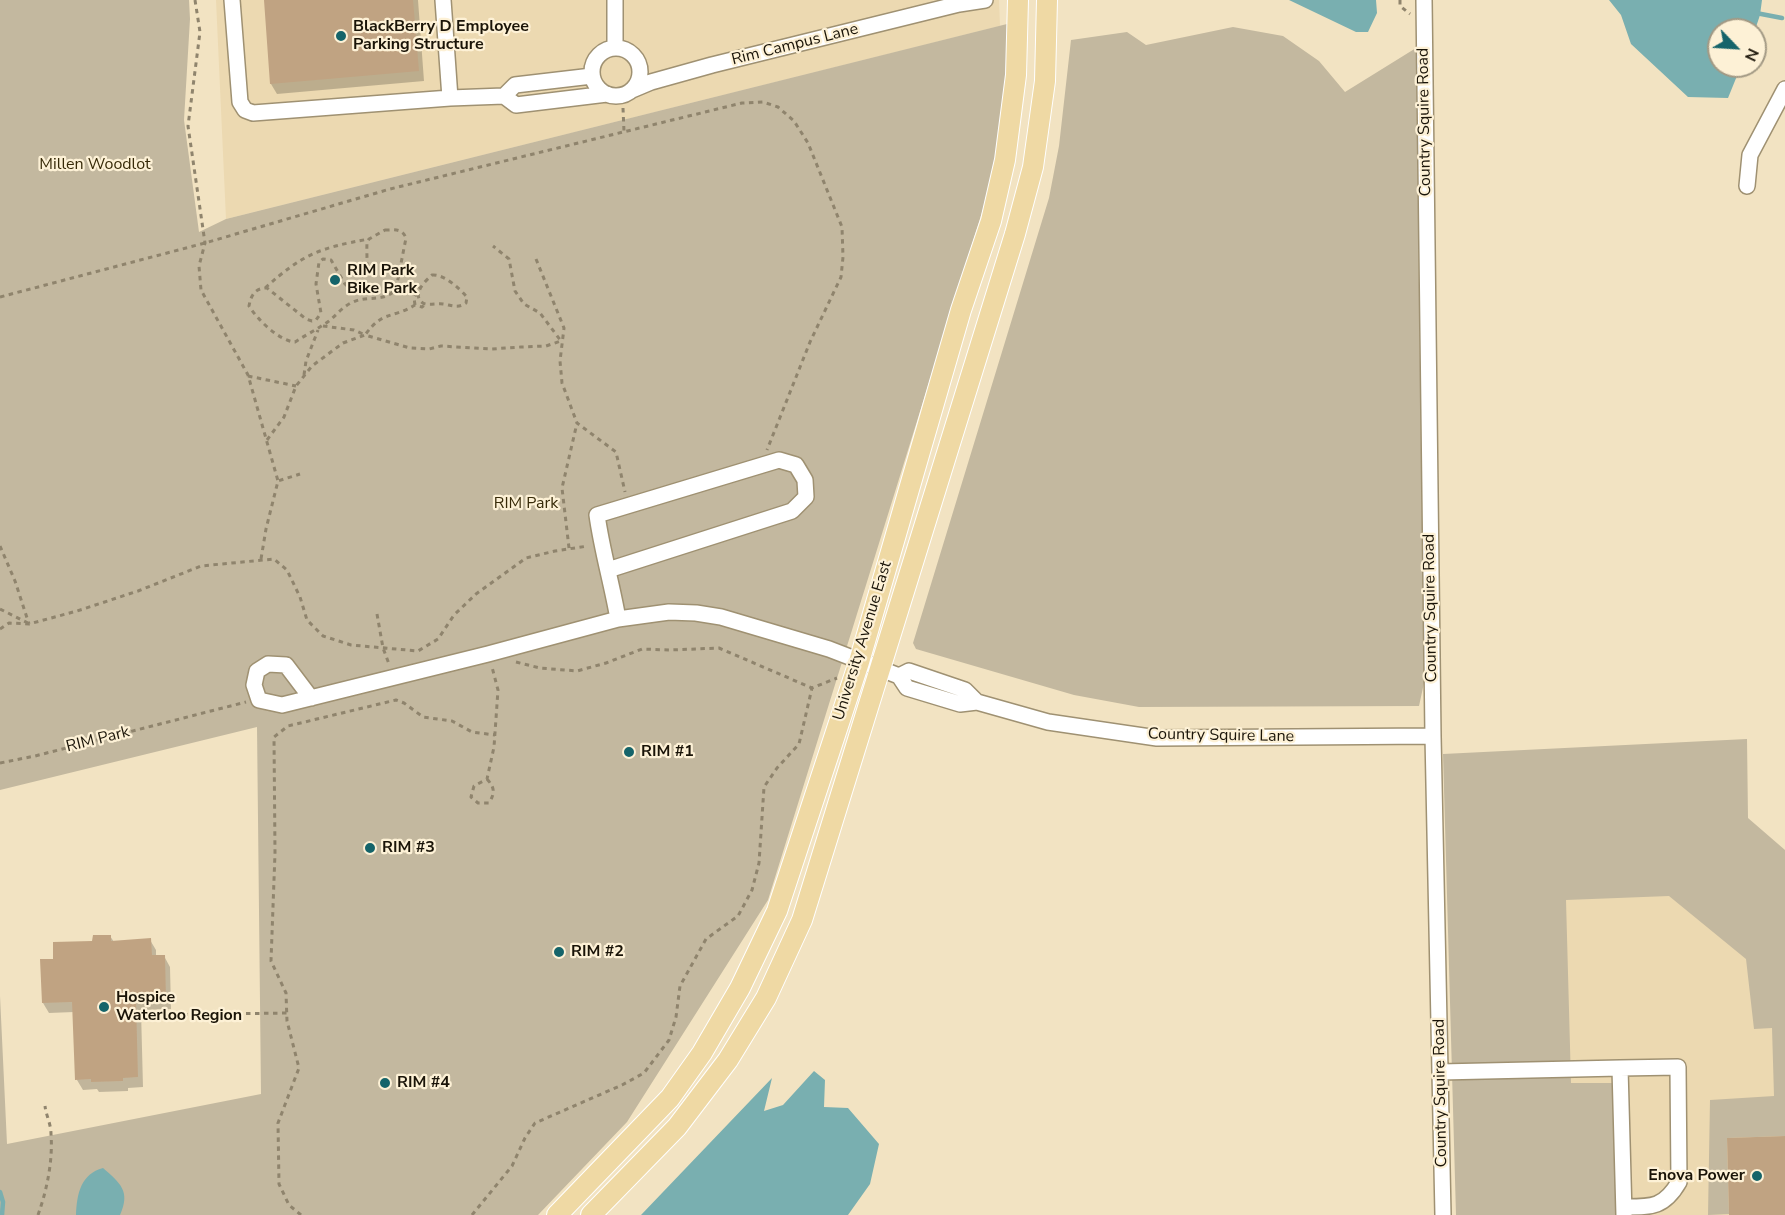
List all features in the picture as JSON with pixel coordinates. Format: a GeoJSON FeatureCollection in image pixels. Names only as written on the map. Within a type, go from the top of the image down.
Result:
{"type":"FeatureCollection","features":[{"type":"Feature","properties":{"kind":"main road","name":"University Avenue East"},"geometry":{"type":"LineString","coordinates":[[557,1215],[670,1098],[702,1053],[740,988],[777,911],[857,666],[961,310],[991,221],[1005,160],[1016,75],[1018,0]]}},
{"type":"Feature","properties":{"kind":"main road","name":"University Avenue East"},"geometry":{"type":"LineString","coordinates":[[591,1215],[677,1127],[728,1060],[766,998],[802,920],[889,673],[1033,167],[1046,81],[1047,0]]}},
{"type":"Feature","properties":{"kind":"street"},"geometry":{"type":"LineString","coordinates":[[232,0],[240,102],[245,110],[253,113],[450,98],[504,96],[516,105],[607,94],[620,95],[632,90],[640,74],[638,63],[627,50],[615,48],[600,54],[592,68],[592,76],[600,90],[607,94]]}},
{"type":"Feature","properties":{"kind":"street"},"geometry":{"type":"LineString","coordinates":[[443,0],[450,98]]}},
{"type":"Feature","properties":{"kind":"street","name":"Rim Campus Lane"},"geometry":{"type":"LineString","coordinates":[[632,90],[651,82],[712,65],[959,2],[985,0]]}},
{"type":"Feature","properties":{"kind":"street","name":"Country Squire Road"},"geometry":{"type":"LineString","coordinates":[[1424,0],[1433,736],[1443,1215]]}},
{"type":"Feature","properties":{"kind":"street"},"geometry":{"type":"LineString","coordinates":[[614,2],[615,48]]}},
{"type":"Feature","properties":{"kind":"street"},"geometry":{"type":"LineString","coordinates":[[504,96],[515,85],[592,76]]}},
{"type":"Feature","properties":{"kind":"street"},"geometry":{"type":"LineString","coordinates":[[1747,186],[1750,155],[1785,89]]}},
{"type":"Feature","properties":{"kind":"street"},"geometry":{"type":"LineString","coordinates":[[608,570],[792,511],[806,497],[805,480],[796,465],[779,460],[597,515],[601,543],[618,619]]}},
{"type":"Feature","properties":{"kind":"street"},"geometry":{"type":"LineString","coordinates":[[311,698],[286,665],[268,664],[257,671],[254,685],[259,700],[282,705],[311,698],[394,677],[488,654],[618,619],[669,612],[721,617],[829,649],[857,666]]}},
{"type":"Feature","properties":{"kind":"street","name":"Country Squire Lane"},"geometry":{"type":"LineString","coordinates":[[857,666],[889,673],[909,671],[965,690],[977,702],[1048,722],[1157,738],[1433,736]]}},
{"type":"Feature","properties":{"kind":"street"},"geometry":{"type":"LineString","coordinates":[[1440,1072],[1620,1068],[1678,1067],[1679,1182],[1672,1193],[1656,1206],[1624,1211],[1620,1068]]}},
{"type":"Feature","properties":{"kind":"path"},"geometry":{"type":"LineString","coordinates":[[195,0],[200,32],[188,126],[205,243],[199,266],[201,290],[248,375],[279,482],[266,529],[261,559]]}},
{"type":"Feature","properties":{"kind":"path"},"geometry":{"type":"LineString","coordinates":[[0,297],[205,243],[390,189],[742,103],[763,102],[778,107],[795,121],[808,142],[842,227],[843,257],[841,277],[810,342],[761,466]]}},
{"type":"Feature","properties":{"kind":"path"},"geometry":{"type":"LineString","coordinates":[[623,108],[624,132]]}},
{"type":"Feature","properties":{"kind":"path"},"geometry":{"type":"LineString","coordinates":[[385,230],[404,233],[406,238],[396,289],[391,295],[381,299],[360,300],[343,308],[320,327],[295,342],[282,339],[261,322],[249,306],[254,293],[265,288],[287,268],[319,250],[369,239],[385,230]]}},
{"type":"Feature","properties":{"kind":"path"},"geometry":{"type":"LineString","coordinates":[[357,292],[365,282],[369,239]]}},
{"type":"Feature","properties":{"kind":"path"},"geometry":{"type":"LineString","coordinates":[[493,246],[509,259],[515,291],[524,304],[540,313],[561,341]]}},
{"type":"Feature","properties":{"kind":"path"},"geometry":{"type":"LineString","coordinates":[[319,250],[323,259]]}},
{"type":"Feature","properties":{"kind":"path"},"geometry":{"type":"LineString","coordinates":[[316,320],[321,313],[316,284],[317,269],[319,262],[323,259],[331,260],[345,284],[357,292]]}},
{"type":"Feature","properties":{"kind":"path"},"geometry":{"type":"LineString","coordinates":[[536,259],[564,328],[561,341],[562,383],[577,423],[616,452],[628,506]]}},
{"type":"Feature","properties":{"kind":"path"},"geometry":{"type":"LineString","coordinates":[[432,275],[442,277],[467,297],[462,307],[439,303],[426,304],[422,307],[415,304],[414,298],[420,286],[432,275]]}},
{"type":"Feature","properties":{"kind":"path"},"geometry":{"type":"LineString","coordinates":[[420,286],[418,295],[426,304]]}},
{"type":"Feature","properties":{"kind":"path"},"geometry":{"type":"LineString","coordinates":[[265,288],[271,290],[306,319],[316,320]]}},
{"type":"Feature","properties":{"kind":"path"},"geometry":{"type":"LineString","coordinates":[[357,292],[360,300]]}},
{"type":"Feature","properties":{"kind":"path"},"geometry":{"type":"LineString","coordinates":[[267,440],[284,417],[296,386],[312,366],[343,343],[365,335],[374,322],[386,315],[403,312],[415,304]]}},
{"type":"Feature","properties":{"kind":"path"},"geometry":{"type":"LineString","coordinates":[[316,320],[320,327]]}},
{"type":"Feature","properties":{"kind":"path"},"geometry":{"type":"LineString","coordinates":[[304,376],[306,361],[316,332],[320,327],[327,326],[347,328],[411,348],[429,349],[441,346],[492,349],[546,346],[561,341]]}},
{"type":"Feature","properties":{"kind":"path"},"geometry":{"type":"LineString","coordinates":[[248,375],[296,386]]}},
{"type":"Feature","properties":{"kind":"path"},"geometry":{"type":"LineString","coordinates":[[569,548],[562,488],[577,423]]}},
{"type":"Feature","properties":{"kind":"path"},"geometry":{"type":"LineString","coordinates":[[279,482],[300,474]]}},
{"type":"Feature","properties":{"kind":"path"},"geometry":{"type":"LineString","coordinates":[[0,629],[9,623],[29,624],[77,611],[138,591],[201,566],[274,558],[286,570],[300,597],[307,620],[323,636],[351,645],[418,651],[438,639],[454,615],[476,594],[526,558],[601,543]]}},
{"type":"Feature","properties":{"kind":"path"},"geometry":{"type":"LineString","coordinates":[[0,546],[15,581],[29,624]]}},
{"type":"Feature","properties":{"kind":"path"},"geometry":{"type":"LineString","coordinates":[[0,609],[29,624]]}},
{"type":"Feature","properties":{"kind":"path"},"geometry":{"type":"LineString","coordinates":[[377,614],[383,648],[394,677]]}},
{"type":"Feature","properties":{"kind":"path"},"geometry":{"type":"LineString","coordinates":[[488,654],[540,669],[577,671],[642,649],[719,648],[812,688],[857,666]]}},
{"type":"Feature","properties":{"kind":"path"},"geometry":{"type":"LineString","coordinates":[[488,654],[498,690],[495,735],[488,779],[493,785],[494,793],[489,803],[478,803],[471,797],[474,786],[488,779]]}},
{"type":"Feature","properties":{"kind":"path"},"geometry":{"type":"LineString","coordinates":[[472,1215],[512,1166],[535,1123],[644,1073],[669,1040],[676,1017],[680,986],[706,939],[738,916],[752,890],[759,862],[764,787],[777,768],[799,744],[812,688]]}},
{"type":"Feature","properties":{"kind":"path","name":"RIM Park"},"geometry":{"type":"LineString","coordinates":[[0,763],[229,705],[259,700]]}},
{"type":"Feature","properties":{"kind":"path"},"geometry":{"type":"LineString","coordinates":[[301,1215],[289,1205],[279,1184],[278,1123],[299,1068],[287,1013],[286,993],[271,961],[275,853],[274,737],[288,726],[396,700],[423,717],[452,721],[472,732],[495,735]]}},
{"type":"Feature","properties":{"kind":"path"},"geometry":{"type":"LineString","coordinates":[[147,1015],[287,1013]]}},
{"type":"Feature","properties":{"kind":"path"},"geometry":{"type":"LineString","coordinates":[[38,1215],[46,1186],[51,1146],[51,1130],[45,1106]]}},
{"type":"Feature","properties":{"kind":"shaded area"},"geometry":{"type":"Polygon","coordinates":[[[216,0],[999,0],[1000,26],[226,219],[216,0]]]}},
{"type":"Feature","properties":{"kind":"shaded area","name":"Enova Power"},"geometry":{"type":"Polygon","coordinates":[[[1547,875],[1672,882],[1776,948],[1785,1122],[1785,1215],[1554,1215],[1547,875]]]}},
{"type":"Feature","properties":{"kind":"green space","name":"RIM Park"},"geometry":{"type":"Polygon","coordinates":[[[0,0],[189,0],[184,120],[199,232],[226,219],[1011,23],[1009,70],[1003,117],[983,209],[768,900],[627,1122],[538,1215],[0,1215],[0,996],[7,1144],[261,1094],[257,727],[0,790],[0,0]]]}},
{"type":"Feature","properties":{"kind":"green space"},"geometry":{"type":"Polygon","coordinates":[[[1233,27],[1283,36],[1319,61],[1345,92],[1416,48],[1424,683],[1419,706],[1139,707],[1074,695],[916,649],[913,643],[1049,198],[1059,146],[1071,40],[1127,32],[1146,45],[1233,27]]]}},
{"type":"Feature","properties":{"kind":"green space"},"geometry":{"type":"Polygon","coordinates":[[[1747,739],[1748,818],[1785,850],[1785,1136],[1727,1138],[1729,1214],[1708,1215],[1710,1100],[1774,1096],[1772,1028],[1754,1029],[1746,959],[1669,896],[1566,900],[1571,1083],[1614,1083],[1616,1215],[1456,1215],[1443,754],[1747,739]]]}},
{"type":"Feature","properties":{"kind":"water"},"geometry":{"type":"Polygon","coordinates":[[[1289,0],[1376,0],[1377,13],[1368,32],[1356,32],[1289,0]]]}},
{"type":"Feature","properties":{"kind":"water"},"geometry":{"type":"Polygon","coordinates":[[[1609,0],[1762,0],[1759,18],[1707,18],[1707,78],[1736,78],[1728,98],[1688,97],[1631,44],[1621,15],[1609,0]]]}},
{"type":"Feature","properties":{"kind":"water"},"geometry":{"type":"Polygon","coordinates":[[[814,1071],[825,1080],[824,1107],[848,1108],[879,1144],[870,1184],[848,1215],[641,1215],[772,1078],[764,1111],[783,1105],[814,1071]]]}},
{"type":"Feature","properties":{"kind":"water"},"geometry":{"type":"Polygon","coordinates":[[[103,1168],[122,1188],[124,1200],[120,1215],[76,1215],[79,1192],[85,1180],[103,1168]]]}},
{"type":"Feature","properties":{"kind":"building","name":"BlackBerry D Employee Parking Structure"},"geometry":{"type":"Polygon","coordinates":[[[264,0],[413,0],[419,71],[270,84],[264,0]]]}},
{"type":"Feature","properties":{"kind":"building","name":"Hospice Waterloo Region"},"geometry":{"type":"Polygon","coordinates":[[[93,935],[111,935],[111,941],[151,938],[152,955],[165,955],[166,999],[136,1000],[138,1077],[123,1078],[123,1081],[75,1080],[72,1002],[42,1003],[40,959],[53,959],[53,942],[92,941],[93,935]]]}},
{"type":"Feature","properties":{"kind":"building","name":"Enova Power"},"geometry":{"type":"Polygon","coordinates":[[[1785,1136],[1785,1215],[1729,1215],[1727,1138],[1785,1136]]]}},
{"type":"Feature","properties":{"kind":"waterway"},"geometry":{"type":"LineString","coordinates":[[1756,13],[1782,18]]}},
{"type":"Feature","properties":{"kind":"waterway"},"geometry":{"type":"LineString","coordinates":[[0,1192],[3,1202],[2,1215]]}},
{"type":"Feature","properties":{"kind":"place","name":"BlackBerry D Employee Parking Structure"},"geometry":{"type":"Point","coordinates":[341,36]}},
{"type":"Feature","properties":{"kind":"place","name":"RIM Park Bike Park"},"geometry":{"type":"Point","coordinates":[335,280]}},
{"type":"Feature","properties":{"kind":"place","name":"RIM #1"},"geometry":{"type":"Point","coordinates":[629,752]}},
{"type":"Feature","properties":{"kind":"place","name":"RIM #3"},"geometry":{"type":"Point","coordinates":[370,848]}},
{"type":"Feature","properties":{"kind":"place","name":"RIM #2"},"geometry":{"type":"Point","coordinates":[559,952]}},
{"type":"Feature","properties":{"kind":"place","name":"Hospice Waterloo Region"},"geometry":{"type":"Point","coordinates":[104,1007]}},
{"type":"Feature","properties":{"kind":"place","name":"RIM #4"},"geometry":{"type":"Point","coordinates":[385,1083]}},
{"type":"Feature","properties":{"kind":"place","name":"Enova Power"},"geometry":{"type":"Point","coordinates":[1757,1176]}},
{"type":"Feature","properties":{"kind":"park label","name":"Millen Woodlot"},"geometry":{"type":"Point","coordinates":[95,165]}}]}
